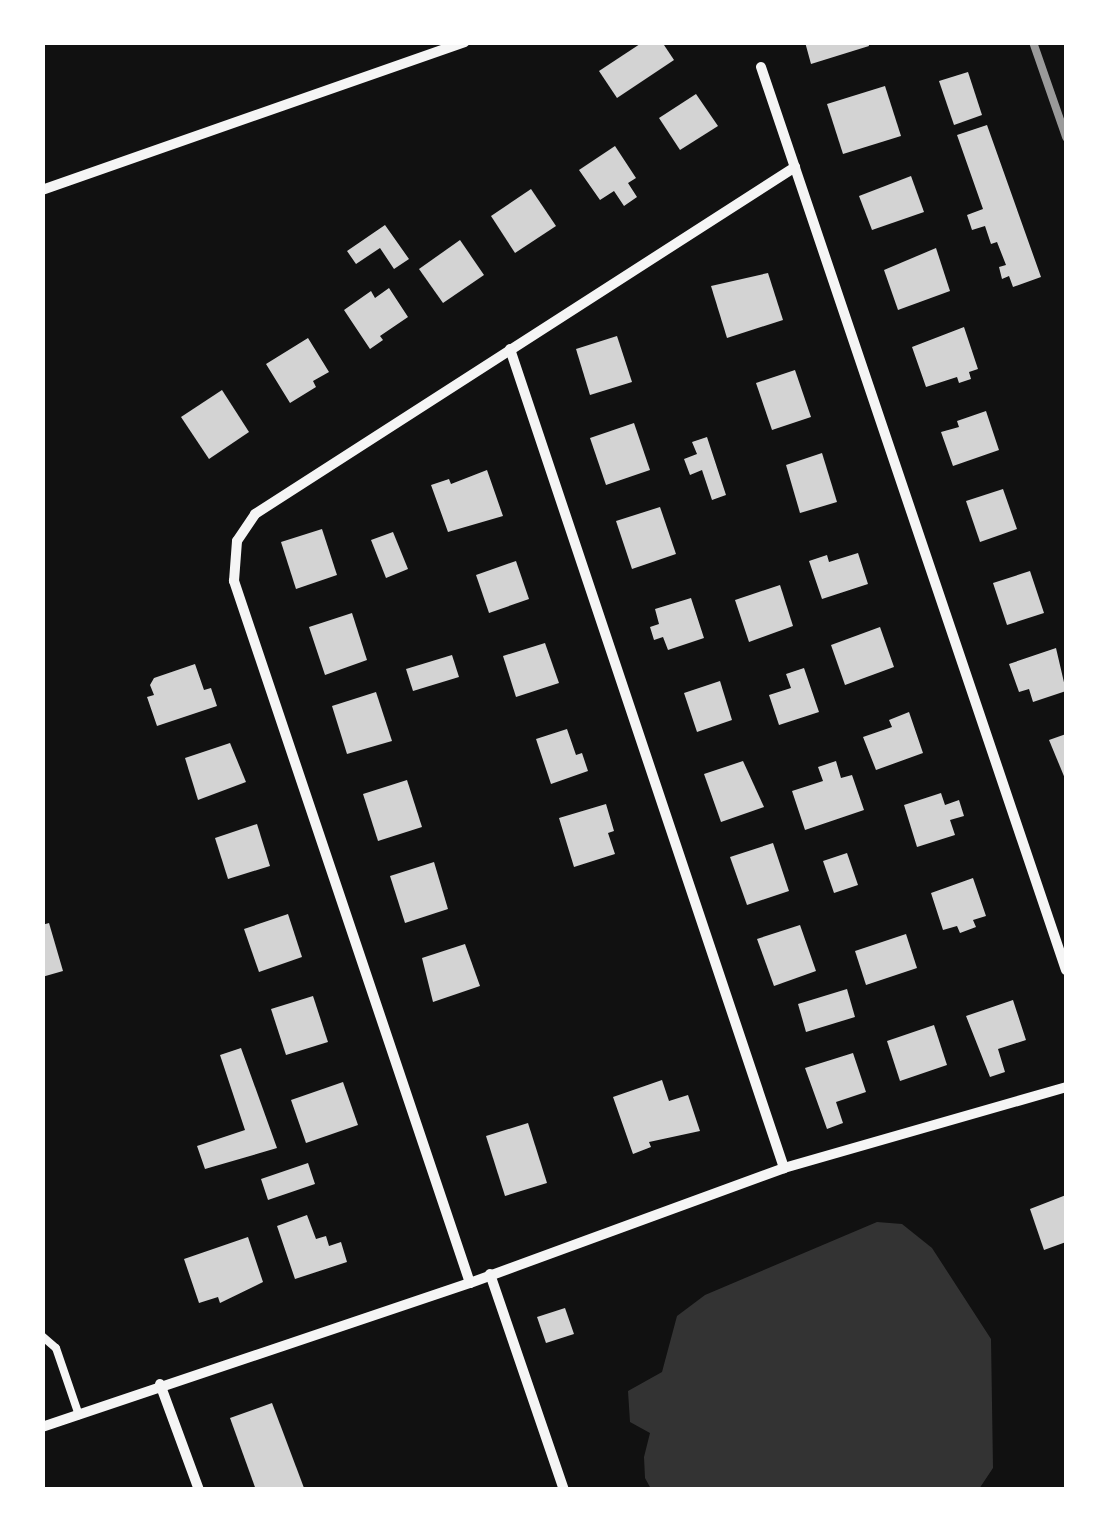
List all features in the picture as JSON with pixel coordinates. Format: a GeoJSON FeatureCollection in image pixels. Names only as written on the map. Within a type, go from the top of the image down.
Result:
{"type":"FeatureCollection","features":[{"type":"Feature","properties":{"kind":"street"},"geometry":{"type":"LineString","coordinates":[[42,190],[465,42]]}},
{"type":"Feature","properties":{"kind":"street"},"geometry":{"type":"LineString","coordinates":[[761,68],[1066,970]]}},
{"type":"Feature","properties":{"kind":"street"},"geometry":{"type":"LineString","coordinates":[[470,1282],[234,581],[237,541],[255,514],[795,167]]}},
{"type":"Feature","properties":{"kind":"street"},"geometry":{"type":"LineString","coordinates":[[510,350],[784,1168]]}},
{"type":"Feature","properties":{"kind":"street"},"geometry":{"type":"LineString","coordinates":[[42,1427],[470,1282],[784,1168],[1066,1087]]}},
{"type":"Feature","properties":{"kind":"street"},"geometry":{"type":"LineString","coordinates":[[490,1274],[564,1490]]}},
{"type":"Feature","properties":{"kind":"street"},"geometry":{"type":"LineString","coordinates":[[160,1384],[199,1490]]}},
{"type":"Feature","properties":{"kind":"lane"},"geometry":{"type":"LineString","coordinates":[[42,1336],[56,1348],[79,1415]]}},
{"type":"Feature","properties":{"kind":"shaded area"},"geometry":{"type":"Polygon","coordinates":[[[877,1222],[902,1224],[932,1248],[991,1339],[993,1468],[979,1489],[651,1489],[645,1478],[644,1457],[650,1433],[630,1422],[628,1391],[662,1372],[677,1316],[705,1295],[877,1222]]]}},
{"type":"Feature","properties":{"kind":"building"},"geometry":{"type":"Polygon","coordinates":[[[643,42],[662,42],[674,60],[617,98],[599,71],[643,42]]]}},
{"type":"Feature","properties":{"kind":"building"},"geometry":{"type":"Polygon","coordinates":[[[805,42],[868,42],[869,46],[811,64],[805,42]]]}},
{"type":"Feature","properties":{"kind":"building"},"geometry":{"type":"Polygon","coordinates":[[[968,72],[982,115],[954,125],[939,81],[968,72]]]}},
{"type":"Feature","properties":{"kind":"building"},"geometry":{"type":"Polygon","coordinates":[[[885,86],[901,136],[843,154],[827,104],[885,86]]]}},
{"type":"Feature","properties":{"kind":"building"},"geometry":{"type":"Polygon","coordinates":[[[696,94],[718,126],[680,150],[659,118],[696,94]]]}},
{"type":"Feature","properties":{"kind":"building"},"geometry":{"type":"Polygon","coordinates":[[[987,125],[1041,277],[1013,287],[1009,276],[1002,279],[999,267],[1006,265],[997,242],[991,244],[985,226],[972,230],[967,215],[983,209],[957,135],[987,125]]]}},
{"type":"Feature","properties":{"kind":"building"},"geometry":{"type":"Polygon","coordinates":[[[615,146],[636,178],[628,183],[637,197],[624,206],[614,191],[600,200],[579,170],[615,146]]]}},
{"type":"Feature","properties":{"kind":"building"},"geometry":{"type":"Polygon","coordinates":[[[911,176],[924,212],[872,230],[859,196],[911,176]]]}},
{"type":"Feature","properties":{"kind":"building"},"geometry":{"type":"Polygon","coordinates":[[[531,189],[556,226],[515,253],[491,216],[531,189]]]}},
{"type":"Feature","properties":{"kind":"building"},"geometry":{"type":"Polygon","coordinates":[[[385,225],[409,259],[394,269],[380,248],[356,264],[347,251],[385,225]]]}},
{"type":"Feature","properties":{"kind":"building"},"geometry":{"type":"Polygon","coordinates":[[[460,240],[484,275],[443,303],[419,269],[460,240]]]}},
{"type":"Feature","properties":{"kind":"building"},"geometry":{"type":"Polygon","coordinates":[[[936,248],[950,291],[898,310],[884,270],[936,248]]]}},
{"type":"Feature","properties":{"kind":"building"},"geometry":{"type":"Polygon","coordinates":[[[768,273],[783,320],[727,338],[711,286],[768,273]]]}},
{"type":"Feature","properties":{"kind":"building"},"geometry":{"type":"Polygon","coordinates":[[[389,288],[408,317],[380,336],[383,340],[370,349],[344,310],[371,291],[375,298],[389,288]]]}},
{"type":"Feature","properties":{"kind":"building"},"geometry":{"type":"Polygon","coordinates":[[[964,327],[978,369],[969,372],[971,379],[959,383],[957,377],[926,387],[912,347],[964,327]]]}},
{"type":"Feature","properties":{"kind":"building"},"geometry":{"type":"Polygon","coordinates":[[[617,336],[632,382],[590,395],[576,349],[617,336]]]}},
{"type":"Feature","properties":{"kind":"building"},"geometry":{"type":"Polygon","coordinates":[[[308,338],[329,372],[313,381],[316,387],[290,403],[266,364],[308,338]]]}},
{"type":"Feature","properties":{"kind":"building"},"geometry":{"type":"Polygon","coordinates":[[[795,370],[811,417],[772,430],[756,383],[795,370]]]}},
{"type":"Feature","properties":{"kind":"building"},"geometry":{"type":"Polygon","coordinates":[[[222,390],[249,432],[209,459],[181,417],[222,390]]]}},
{"type":"Feature","properties":{"kind":"building"},"geometry":{"type":"Polygon","coordinates":[[[986,411],[999,450],[953,466],[941,432],[959,427],[957,421],[986,411]]]}},
{"type":"Feature","properties":{"kind":"building"},"geometry":{"type":"Polygon","coordinates":[[[634,423],[650,470],[606,485],[590,438],[634,423]]]}},
{"type":"Feature","properties":{"kind":"building"},"geometry":{"type":"Polygon","coordinates":[[[707,437],[726,495],[712,500],[702,470],[690,475],[684,459],[697,454],[692,442],[707,437]]]}},
{"type":"Feature","properties":{"kind":"building"},"geometry":{"type":"Polygon","coordinates":[[[822,453],[837,502],[800,513],[786,465],[822,453]]]}},
{"type":"Feature","properties":{"kind":"building"},"geometry":{"type":"Polygon","coordinates":[[[487,470],[503,516],[448,532],[431,485],[449,479],[451,484],[487,470]]]}},
{"type":"Feature","properties":{"kind":"building"},"geometry":{"type":"Polygon","coordinates":[[[1003,489],[1017,529],[980,542],[966,501],[1003,489]]]}},
{"type":"Feature","properties":{"kind":"building"},"geometry":{"type":"Polygon","coordinates":[[[660,507],[676,554],[632,569],[616,521],[660,507]]]}},
{"type":"Feature","properties":{"kind":"building"},"geometry":{"type":"Polygon","coordinates":[[[322,529],[337,575],[296,589],[281,542],[322,529]]]}},
{"type":"Feature","properties":{"kind":"building"},"geometry":{"type":"Polygon","coordinates":[[[393,532],[408,569],[386,578],[371,540],[393,532]]]}},
{"type":"Feature","properties":{"kind":"building"},"geometry":{"type":"Polygon","coordinates":[[[858,553],[868,584],[822,599],[809,561],[827,555],[829,562],[858,553]]]}},
{"type":"Feature","properties":{"kind":"building"},"geometry":{"type":"Polygon","coordinates":[[[516,561],[529,599],[489,613],[476,575],[516,561]]]}},
{"type":"Feature","properties":{"kind":"building"},"geometry":{"type":"Polygon","coordinates":[[[1030,571],[1044,613],[1007,625],[993,583],[1030,571]]]}},
{"type":"Feature","properties":{"kind":"building"},"geometry":{"type":"Polygon","coordinates":[[[780,585],[793,626],[749,642],[735,600],[780,585]]]}},
{"type":"Feature","properties":{"kind":"building"},"geometry":{"type":"Polygon","coordinates":[[[691,598],[704,638],[668,650],[663,637],[654,640],[650,627],[659,624],[655,609],[691,598]]]}},
{"type":"Feature","properties":{"kind":"building"},"geometry":{"type":"Polygon","coordinates":[[[352,613],[367,660],[325,675],[309,627],[352,613]]]}},
{"type":"Feature","properties":{"kind":"building"},"geometry":{"type":"Polygon","coordinates":[[[880,627],[894,667],[845,685],[831,645],[880,627]]]}},
{"type":"Feature","properties":{"kind":"building"},"geometry":{"type":"Polygon","coordinates":[[[545,643],[559,683],[516,697],[503,656],[545,643]]]}},
{"type":"Feature","properties":{"kind":"building"},"geometry":{"type":"Polygon","coordinates":[[[1056,648],[1066,691],[1033,702],[1029,689],[1019,692],[1009,664],[1056,648]]]}},
{"type":"Feature","properties":{"kind":"building"},"geometry":{"type":"Polygon","coordinates":[[[452,655],[459,677],[413,691],[406,669],[452,655]]]}},
{"type":"Feature","properties":{"kind":"building"},"geometry":{"type":"Polygon","coordinates":[[[195,664],[204,690],[211,688],[217,706],[157,726],[147,697],[154,695],[150,685],[154,678],[195,664]]]}},
{"type":"Feature","properties":{"kind":"building"},"geometry":{"type":"Polygon","coordinates":[[[804,668],[819,712],[779,725],[769,695],[791,688],[786,674],[804,668]]]}},
{"type":"Feature","properties":{"kind":"building"},"geometry":{"type":"Polygon","coordinates":[[[720,681],[732,720],[697,732],[684,693],[720,681]]]}},
{"type":"Feature","properties":{"kind":"building"},"geometry":{"type":"Polygon","coordinates":[[[376,692],[392,741],[347,754],[332,706],[376,692]]]}},
{"type":"Feature","properties":{"kind":"building"},"geometry":{"type":"Polygon","coordinates":[[[909,712],[923,753],[876,770],[863,737],[892,727],[889,720],[909,712]]]}},
{"type":"Feature","properties":{"kind":"building"},"geometry":{"type":"Polygon","coordinates":[[[567,729],[576,755],[582,753],[588,771],[551,784],[536,739],[567,729]]]}},
{"type":"Feature","properties":{"kind":"building"},"geometry":{"type":"Polygon","coordinates":[[[1066,734],[1066,781],[1049,740],[1066,734]]]}},
{"type":"Feature","properties":{"kind":"building"},"geometry":{"type":"Polygon","coordinates":[[[230,743],[246,782],[198,800],[185,758],[230,743]]]}},
{"type":"Feature","properties":{"kind":"building"},"geometry":{"type":"Polygon","coordinates":[[[743,761],[764,807],[721,822],[704,774],[743,761]]]}},
{"type":"Feature","properties":{"kind":"building"},"geometry":{"type":"Polygon","coordinates":[[[836,761],[841,778],[852,775],[864,810],[805,830],[792,791],[823,781],[818,767],[836,761]]]}},
{"type":"Feature","properties":{"kind":"building"},"geometry":{"type":"Polygon","coordinates":[[[407,780],[422,827],[378,841],[363,794],[407,780]]]}},
{"type":"Feature","properties":{"kind":"building"},"geometry":{"type":"Polygon","coordinates":[[[941,793],[945,805],[959,800],[964,816],[950,820],[955,835],[917,847],[904,805],[941,793]]]}},
{"type":"Feature","properties":{"kind":"building"},"geometry":{"type":"Polygon","coordinates":[[[606,804],[614,831],[608,833],[615,854],[574,867],[559,818],[606,804]]]}},
{"type":"Feature","properties":{"kind":"building"},"geometry":{"type":"Polygon","coordinates":[[[257,824],[270,866],[228,879],[215,838],[257,824]]]}},
{"type":"Feature","properties":{"kind":"building"},"geometry":{"type":"Polygon","coordinates":[[[773,843],[789,891],[747,905],[730,857],[773,843]]]}},
{"type":"Feature","properties":{"kind":"building"},"geometry":{"type":"Polygon","coordinates":[[[847,853],[858,885],[834,893],[823,861],[847,853]]]}},
{"type":"Feature","properties":{"kind":"building"},"geometry":{"type":"Polygon","coordinates":[[[434,862],[448,909],[405,923],[390,876],[434,862]]]}},
{"type":"Feature","properties":{"kind":"building"},"geometry":{"type":"Polygon","coordinates":[[[973,878],[986,916],[973,920],[976,927],[960,933],[957,926],[943,930],[931,893],[973,878]]]}},
{"type":"Feature","properties":{"kind":"building"},"geometry":{"type":"Polygon","coordinates":[[[288,914],[302,957],[259,972],[244,929],[288,914]]]}},
{"type":"Feature","properties":{"kind":"building"},"geometry":{"type":"Polygon","coordinates":[[[49,923],[63,971],[42,977],[42,925],[49,923]]]}},
{"type":"Feature","properties":{"kind":"building"},"geometry":{"type":"Polygon","coordinates":[[[800,925],[816,971],[774,986],[757,939],[800,925]]]}},
{"type":"Feature","properties":{"kind":"building"},"geometry":{"type":"Polygon","coordinates":[[[906,934],[917,968],[866,985],[855,951],[906,934]]]}},
{"type":"Feature","properties":{"kind":"building"},"geometry":{"type":"Polygon","coordinates":[[[465,944],[480,986],[433,1002],[422,958],[465,944]]]}},
{"type":"Feature","properties":{"kind":"building"},"geometry":{"type":"Polygon","coordinates":[[[847,989],[855,1017],[806,1032],[798,1004],[847,989]]]}},
{"type":"Feature","properties":{"kind":"building"},"geometry":{"type":"Polygon","coordinates":[[[313,996],[328,1042],[286,1055],[271,1009],[313,996]]]}},
{"type":"Feature","properties":{"kind":"building"},"geometry":{"type":"Polygon","coordinates":[[[1013,1000],[1026,1040],[998,1049],[1005,1072],[990,1077],[966,1016],[1013,1000]]]}},
{"type":"Feature","properties":{"kind":"building"},"geometry":{"type":"Polygon","coordinates":[[[934,1025],[947,1065],[900,1081],[887,1041],[934,1025]]]}},
{"type":"Feature","properties":{"kind":"building"},"geometry":{"type":"Polygon","coordinates":[[[241,1048],[277,1148],[205,1169],[197,1146],[245,1130],[220,1055],[241,1048]]]}},
{"type":"Feature","properties":{"kind":"building"},"geometry":{"type":"Polygon","coordinates":[[[853,1053],[866,1092],[836,1102],[843,1123],[827,1129],[805,1068],[853,1053]]]}},
{"type":"Feature","properties":{"kind":"building"},"geometry":{"type":"Polygon","coordinates":[[[662,1080],[669,1101],[688,1095],[700,1131],[649,1142],[651,1147],[633,1154],[613,1097],[662,1080]]]}},
{"type":"Feature","properties":{"kind":"building"},"geometry":{"type":"Polygon","coordinates":[[[343,1082],[358,1125],[306,1143],[291,1100],[343,1082]]]}},
{"type":"Feature","properties":{"kind":"building"},"geometry":{"type":"Polygon","coordinates":[[[528,1123],[547,1183],[505,1196],[486,1136],[528,1123]]]}},
{"type":"Feature","properties":{"kind":"building"},"geometry":{"type":"Polygon","coordinates":[[[308,1163],[315,1184],[268,1200],[261,1179],[308,1163]]]}},
{"type":"Feature","properties":{"kind":"building"},"geometry":{"type":"Polygon","coordinates":[[[1066,1195],[1066,1242],[1044,1250],[1030,1209],[1066,1195]]]}},
{"type":"Feature","properties":{"kind":"building"},"geometry":{"type":"Polygon","coordinates":[[[307,1215],[316,1239],[326,1236],[329,1246],[341,1242],[347,1262],[295,1279],[277,1226],[307,1215]]]}},
{"type":"Feature","properties":{"kind":"building"},"geometry":{"type":"Polygon","coordinates":[[[248,1237],[263,1282],[220,1303],[218,1297],[199,1303],[184,1259],[248,1237]]]}},
{"type":"Feature","properties":{"kind":"building"},"geometry":{"type":"Polygon","coordinates":[[[565,1308],[574,1334],[546,1343],[537,1317],[565,1308]]]}},
{"type":"Feature","properties":{"kind":"building"},"geometry":{"type":"Polygon","coordinates":[[[272,1403],[304,1488],[301,1490],[256,1490],[230,1418],[272,1403]]]}},
{"type":"Feature","properties":{"kind":"railway"},"geometry":{"type":"LineString","coordinates":[[1033,42],[1066,137]]}}]}
